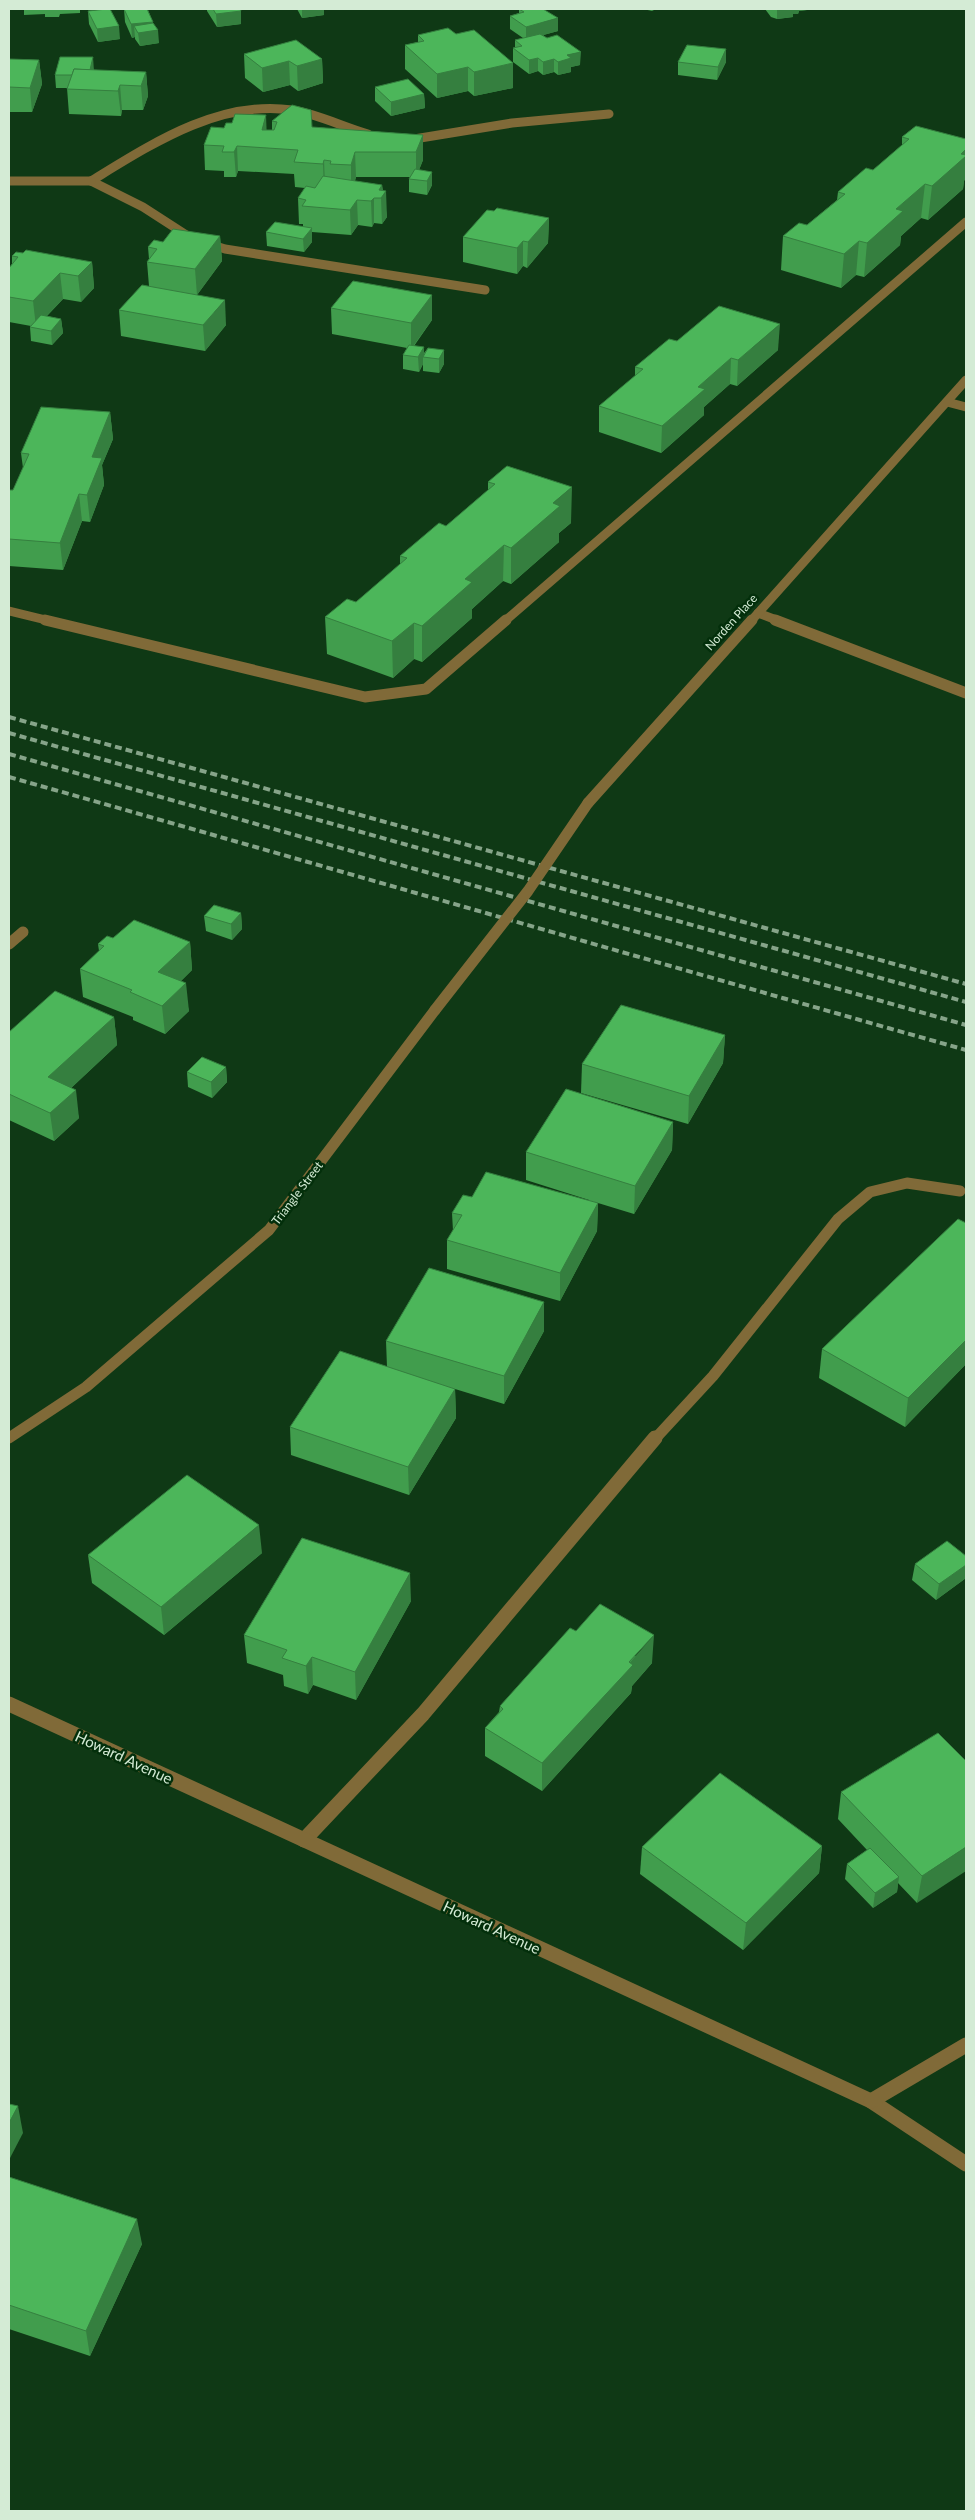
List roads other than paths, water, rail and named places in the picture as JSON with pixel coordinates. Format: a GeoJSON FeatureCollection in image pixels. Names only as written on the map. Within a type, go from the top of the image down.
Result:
{"type":"FeatureCollection","features":[{"type":"Feature","properties":{"kind":"street"},"geometry":{"type":"LineString","coordinates":[[91,181],[138,153],[185,131],[238,112],[266,108],[292,110],[379,137]]}},
{"type":"Feature","properties":{"kind":"street"},"geometry":{"type":"LineString","coordinates":[[396,140],[420,139],[512,123],[609,114]]}},
{"type":"Feature","properties":{"kind":"street"},"geometry":{"type":"LineString","coordinates":[[9,181],[91,181],[143,208],[191,238],[225,249],[485,290]]}},
{"type":"Feature","properties":{"kind":"street"},"geometry":{"type":"LineString","coordinates":[[9,611],[365,697],[426,690],[966,222]]}},
{"type":"Feature","properties":{"kind":"street","name":"Norden Place"},"geometry":{"type":"LineString","coordinates":[[528,891],[588,803],[966,380]]}},
{"type":"Feature","properties":{"kind":"street"},"geometry":{"type":"LineString","coordinates":[[947,402],[966,407]]}},
{"type":"Feature","properties":{"kind":"street"},"geometry":{"type":"LineString","coordinates":[[758,614],[966,693]]}},
{"type":"Feature","properties":{"kind":"street","name":"Triangle Street"},"geometry":{"type":"LineString","coordinates":[[9,1438],[86,1387],[270,1230],[435,1010],[528,891]]}},
{"type":"Feature","properties":{"kind":"street"},"geometry":{"type":"LineString","coordinates":[[9,944],[23,932]]}},
{"type":"Feature","properties":{"kind":"street"},"geometry":{"type":"LineString","coordinates":[[304,1840],[423,1714],[655,1439],[713,1376],[838,1218],[870,1192],[907,1183],[960,1191]]}},
{"type":"Feature","properties":{"kind":"street","name":"Howard Avenue"},"geometry":{"type":"LineString","coordinates":[[9,1704],[871,2100],[966,2164]]}},
{"type":"Feature","properties":{"kind":"street"},"geometry":{"type":"LineString","coordinates":[[871,2100],[966,2045]]}},
{"type":"Feature","properties":{"kind":"railway"},"geometry":{"type":"LineString","coordinates":[[9,717],[966,984]]}},
{"type":"Feature","properties":{"kind":"railway"},"geometry":{"type":"LineString","coordinates":[[9,733],[966,1002]]}},
{"type":"Feature","properties":{"kind":"railway"},"geometry":{"type":"LineString","coordinates":[[9,754],[966,1025]]}},
{"type":"Feature","properties":{"kind":"railway"},"geometry":{"type":"LineString","coordinates":[[9,777],[966,1050]]}}]}
